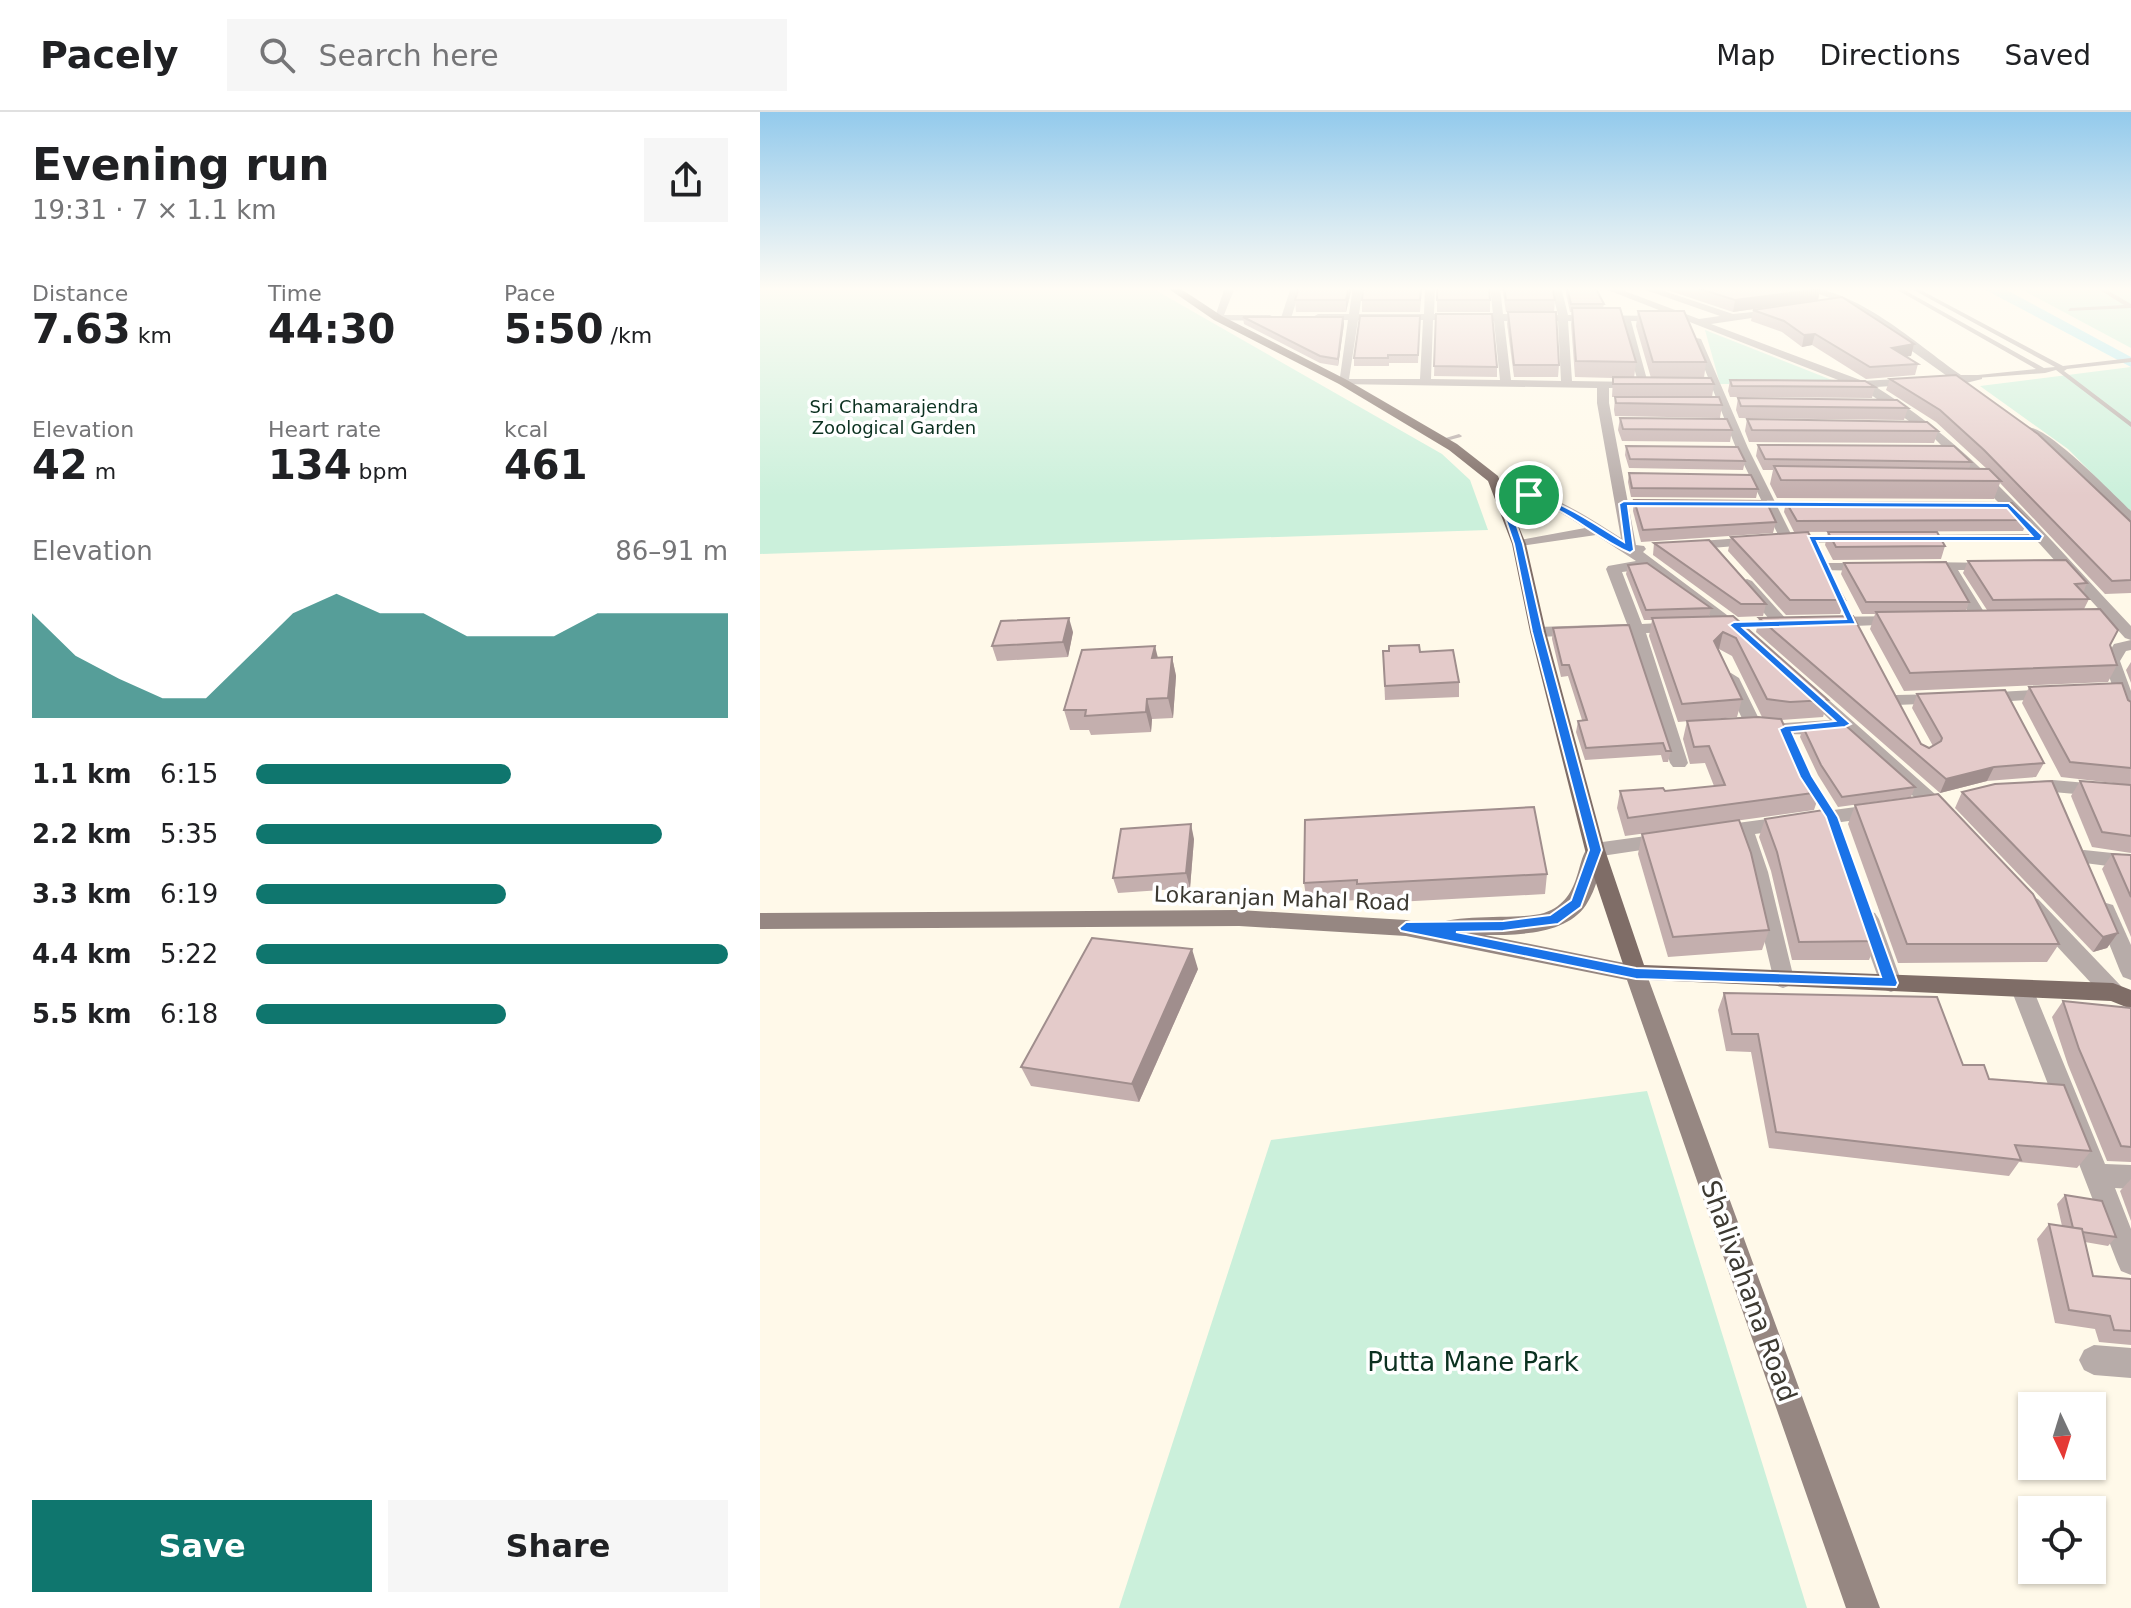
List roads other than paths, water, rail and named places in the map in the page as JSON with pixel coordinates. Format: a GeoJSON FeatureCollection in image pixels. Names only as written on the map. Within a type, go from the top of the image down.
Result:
{"type":"FeatureCollection","features":[{"type":"Feature","properties":{"kind":"main road"},"geometry":{"type":"LineString","coordinates":[[1294,357],[1442,440],[1493,479],[1519,544],[1538,632],[1595,850],[1636,973]]}},
{"type":"Feature","properties":{"kind":"main road"},"geometry":{"type":"LineString","coordinates":[[1406,928],[1503,926],[1553,920],[1576,903],[1595,850]]}},
{"type":"Feature","properties":{"kind":"main road","name":"Lokaranjan Mahal Road"},"geometry":{"type":"LineString","coordinates":[[760,921],[1239,918],[1406,928],[1636,973],[2122,996]]}},
{"type":"Feature","properties":{"kind":"main road","name":"Shalivahana Road"},"geometry":{"type":"LineString","coordinates":[[1636,973],[1863,1608]]}},
{"type":"Feature","properties":{"kind":"street"},"geometry":{"type":"LineString","coordinates":[[1347,357],[1343,382],[1659,385]]}},
{"type":"Feature","properties":{"kind":"street"},"geometry":{"type":"LineString","coordinates":[[1425,383],[1427,357]]}},
{"type":"Feature","properties":{"kind":"street"},"geometry":{"type":"LineString","coordinates":[[1503,357],[1506,383]]}},
{"type":"Feature","properties":{"kind":"street"},"geometry":{"type":"LineString","coordinates":[[1565,357],[1567,385]]}},
{"type":"Feature","properties":{"kind":"street"},"geometry":{"type":"LineString","coordinates":[[1637,357],[1645,385]]}},
{"type":"Feature","properties":{"kind":"street"},"geometry":{"type":"LineString","coordinates":[[1706,357],[1742,448],[1787,540]]}},
{"type":"Feature","properties":{"kind":"street"},"geometry":{"type":"LineString","coordinates":[[1789,357],[1865,386],[1901,405],[1930,427],[1984,480],[2002,506],[2040,538],[2058,565],[2123,618],[2131,635]]}},
{"type":"Feature","properties":{"kind":"street"},"geometry":{"type":"LineString","coordinates":[[1928,357],[1959,379]]}},
{"type":"Feature","properties":{"kind":"street"},"geometry":{"type":"LineString","coordinates":[[1821,386],[1959,379],[1975,383]]}},
{"type":"Feature","properties":{"kind":"street"},"geometry":{"type":"LineString","coordinates":[[1603,385],[1608,423],[1619,448],[1616,475],[1631,504],[1630,550]]}},
{"type":"Feature","properties":{"kind":"street"},"geometry":{"type":"LineString","coordinates":[[1702,386],[1732,386]]}},
{"type":"Feature","properties":{"kind":"street"},"geometry":{"type":"LineString","coordinates":[[1603,403],[1618,403]]}},
{"type":"Feature","properties":{"kind":"street"},"geometry":{"type":"LineString","coordinates":[[1710,404],[1741,404]]}},
{"type":"Feature","properties":{"kind":"street"},"geometry":{"type":"LineString","coordinates":[[1869,405],[1901,405]]}},
{"type":"Feature","properties":{"kind":"street"},"geometry":{"type":"LineString","coordinates":[[1608,423],[1624,424]]}},
{"type":"Feature","properties":{"kind":"street"},"geometry":{"type":"LineString","coordinates":[[2021,424],[2059,451],[2131,519]]}},
{"type":"Feature","properties":{"kind":"street"},"geometry":{"type":"LineString","coordinates":[[1717,425],[1748,426]]}},
{"type":"Feature","properties":{"kind":"street"},"geometry":{"type":"LineString","coordinates":[[1899,427],[1930,427]]}},
{"type":"Feature","properties":{"kind":"street"},"geometry":{"type":"LineString","coordinates":[[1727,448],[1757,448]]}},
{"type":"Feature","properties":{"kind":"street"},"geometry":{"type":"LineString","coordinates":[[1940,450],[1955,450]]}},
{"type":"Feature","properties":{"kind":"street"},"geometry":{"type":"LineString","coordinates":[[1616,475],[1632,475]]}},
{"type":"Feature","properties":{"kind":"street"},"geometry":{"type":"LineString","coordinates":[[1742,478],[1773,478]]}},
{"type":"Feature","properties":{"kind":"street"},"geometry":{"type":"LineString","coordinates":[[1969,480],[1984,480]]}},
{"type":"Feature","properties":{"kind":"street"},"geometry":{"type":"LineString","coordinates":[[1501,494],[1529,495],[1556,504],[1630,550],[1721,555],[1787,540],[1871,539]]}},
{"type":"Feature","properties":{"kind":"street"},"geometry":{"type":"LineString","coordinates":[[1519,544],[1598,530]]}},
{"type":"Feature","properties":{"kind":"street"},"geometry":{"type":"LineString","coordinates":[[1811,538],[1829,574],[1894,566],[2007,566]]}},
{"type":"Feature","properties":{"kind":"street"},"geometry":{"type":"LineString","coordinates":[[1901,539],[2040,538]]}},
{"type":"Feature","properties":{"kind":"street"},"geometry":{"type":"LineString","coordinates":[[1659,553],[1773,624]]}},
{"type":"Feature","properties":{"kind":"street"},"geometry":{"type":"LineString","coordinates":[[1659,553],[1613,569],[1676,731],[1679,763]]}},
{"type":"Feature","properties":{"kind":"street"},"geometry":{"type":"LineString","coordinates":[[1721,555],[1773,624]]}},
{"type":"Feature","properties":{"kind":"street"},"geometry":{"type":"LineString","coordinates":[[1948,566],[1981,620]]}},
{"type":"Feature","properties":{"kind":"street"},"geometry":{"type":"LineString","coordinates":[[2085,619],[2123,618]]}},
{"type":"Feature","properties":{"kind":"street"},"geometry":{"type":"LineString","coordinates":[[1538,632],[1910,621]]}},
{"type":"Feature","properties":{"kind":"street"},"geometry":{"type":"LineString","coordinates":[[1756,645],[1773,624]]}},
{"type":"Feature","properties":{"kind":"street"},"geometry":{"type":"LineString","coordinates":[[2131,645],[2120,647],[2112,661],[2113,691],[2131,715]]}},
{"type":"Feature","properties":{"kind":"street"},"geometry":{"type":"LineString","coordinates":[[1721,657],[1746,726],[1787,736],[1845,724]]}},
{"type":"Feature","properties":{"kind":"street"},"geometry":{"type":"LineString","coordinates":[[1790,674],[1935,803],[1956,826]]}},
{"type":"Feature","properties":{"kind":"street"},"geometry":{"type":"LineString","coordinates":[[1896,700],[2010,703],[2064,694]]}},
{"type":"Feature","properties":{"kind":"street"},"geometry":{"type":"LineString","coordinates":[[2013,789],[2053,787],[2131,793]]}},
{"type":"Feature","properties":{"kind":"street"},"geometry":{"type":"LineString","coordinates":[[1595,850],[1961,797]]}},
{"type":"Feature","properties":{"kind":"street"},"geometry":{"type":"LineString","coordinates":[[1743,829],[1758,872],[1783,979]]}},
{"type":"Feature","properties":{"kind":"street"},"geometry":{"type":"LineString","coordinates":[[2131,862],[2081,850],[2125,942],[2131,971]]}},
{"type":"Feature","properties":{"kind":"street"},"geometry":{"type":"LineString","coordinates":[[2019,892],[2122,996]]}},
{"type":"Feature","properties":{"kind":"street"},"geometry":{"type":"LineString","coordinates":[[1861,900],[1891,983]]}},
{"type":"Feature","properties":{"kind":"street"},"geometry":{"type":"LineString","coordinates":[[2022,989],[2130,1255]]}},
{"type":"Feature","properties":{"kind":"street"},"geometry":{"type":"LineString","coordinates":[[2097,1176],[2131,1177]]}},
{"type":"Feature","properties":{"kind":"street"},"geometry":{"type":"LineString","coordinates":[[2094,1360],[2131,1363]]}},
{"type":"Feature","properties":{"kind":"lane"},"geometry":{"type":"LineString","coordinates":[[2020,357],[2045,371]]}},
{"type":"Feature","properties":{"kind":"lane"},"geometry":{"type":"LineString","coordinates":[[2039,357],[2061,369],[2131,425]]}},
{"type":"Feature","properties":{"kind":"lane"},"geometry":{"type":"LineString","coordinates":[[1975,383],[2131,360]]}},
{"type":"Feature","properties":{"kind":"lane"},"geometry":{"type":"LineString","coordinates":[[1442,440],[1459,436]]}},
{"type":"Feature","properties":{"kind":"water"},"geometry":{"type":"Polygon","coordinates":[[[2112,357],[2131,357],[2131,367],[2112,357]]]}},
{"type":"Feature","properties":{"kind":"park label","name":"Sri Chamarajendra Zoological Garden"},"geometry":{"type":"Point","coordinates":[894,417]}},
{"type":"Feature","properties":{"kind":"park label","name":"Putta Mane Park"},"geometry":{"type":"Point","coordinates":[1473,1362]}}]}
